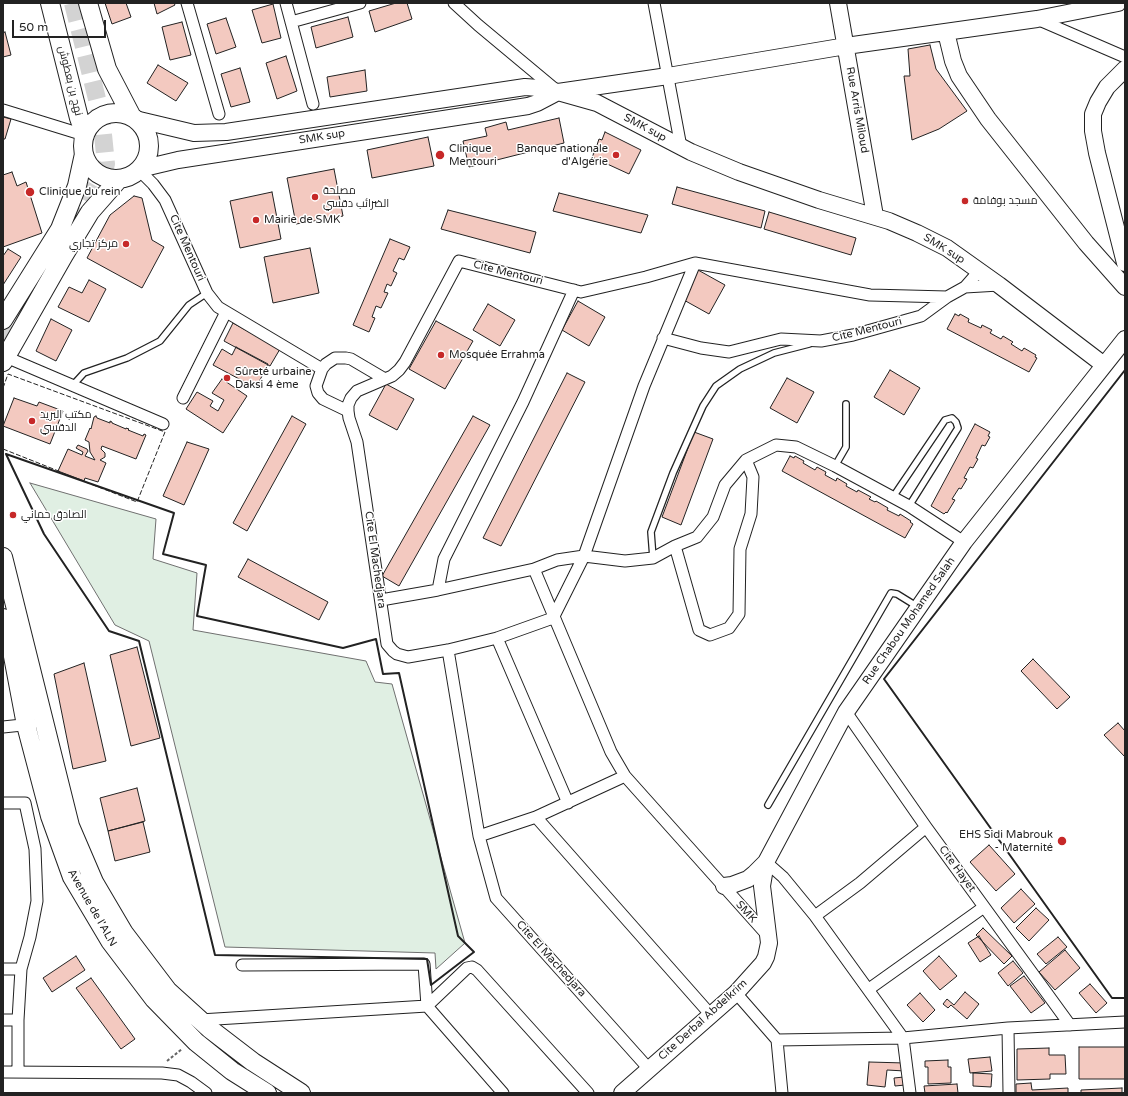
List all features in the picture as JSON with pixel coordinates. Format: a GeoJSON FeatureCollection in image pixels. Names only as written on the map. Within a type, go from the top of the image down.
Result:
{"type":"FeatureCollection","features":[{"type":"Feature","properties":{"kind":"main road","name":"نهج بن بعطوش"},"geometry":{"type":"LineString","coordinates":[[50,3],[79,118],[85,135]]}},
{"type":"Feature","properties":{"kind":"main road"},"geometry":{"type":"LineString","coordinates":[[88,3],[107,69],[133,118],[146,131],[149,147],[145,162],[139,169],[126,178],[119,179],[110,179],[101,176],[93,170],[87,163],[83,148],[85,135],[92,123],[104,115],[113,113],[123,113],[133,118],[194,133],[210,133],[525,87],[558,92],[668,76],[846,46],[1037,19],[1118,3]]}},
{"type":"Feature","properties":{"kind":"main road","name":"Rue Arris Miloud"},"geometry":{"type":"LineString","coordinates":[[838,3],[875,216]]}},
{"type":"Feature","properties":{"kind":"main road"},"geometry":{"type":"LineString","coordinates":[[946,32],[953,61],[959,76],[988,119],[1086,243],[1125,287]]}},
{"type":"Feature","properties":{"kind":"main road"},"geometry":{"type":"LineString","coordinates":[[1125,69],[1107,87],[1098,102],[1094,114],[1093,131],[1097,153],[1125,263]]}},
{"type":"Feature","properties":{"kind":"main road","name":"SMK sup"},"geometry":{"type":"LineString","coordinates":[[139,169],[178,160],[528,106],[558,92],[597,103],[681,147],[739,172],[775,185],[890,221],[923,236],[947,248],[999,285],[1104,365]]}},
{"type":"Feature","properties":{"kind":"main road"},"geometry":{"type":"LineString","coordinates":[[3,320],[60,229],[77,186],[84,154]]}},
{"type":"Feature","properties":{"kind":"main road"},"geometry":{"type":"LineString","coordinates":[[4,359],[90,212],[119,179]]}},
{"type":"Feature","properties":{"kind":"main road","name":"Rue Chabou Mohamed Salah"},"geometry":{"type":"LineString","coordinates":[[769,937],[762,886],[766,862],[846,712],[964,542],[1104,365],[1122,346]]}},
{"type":"Feature","properties":{"kind":"main road"},"geometry":{"type":"LineString","coordinates":[[3,557],[50,740],[70,826],[94,882],[124,933],[168,991],[200,1020],[253,1062],[301,1093]]}},
{"type":"Feature","properties":{"kind":"main road"},"geometry":{"type":"LineString","coordinates":[[3,599],[14,628],[32,724],[50,740]]}},
{"type":"Feature","properties":{"kind":"main road","name":"Avenue de l'ALN"},"geometry":{"type":"LineString","coordinates":[[3,618],[8,630],[32,724],[32,745],[50,816],[72,877],[110,941],[154,999],[193,1039],[232,1072],[267,1093]]}},
{"type":"Feature","properties":{"kind":"main road"},"geometry":{"type":"LineString","coordinates":[[724,886],[732,885],[748,879],[766,862]]}},
{"type":"Feature","properties":{"kind":"main road","name":"Cite Derbal Abdelkrim"},"geometry":{"type":"LineString","coordinates":[[622,1093],[710,1014],[736,993],[763,963],[768,950],[769,937]]}},
{"type":"Feature","properties":{"kind":"street"},"geometry":{"type":"LineString","coordinates":[[187,3],[219,114]]}},
{"type":"Feature","properties":{"kind":"street"},"geometry":{"type":"LineString","coordinates":[[286,3],[312,104]]}},
{"type":"Feature","properties":{"kind":"street"},"geometry":{"type":"LineString","coordinates":[[291,22],[360,3]]}},
{"type":"Feature","properties":{"kind":"street"},"geometry":{"type":"LineString","coordinates":[[454,3],[558,92]]}},
{"type":"Feature","properties":{"kind":"street"},"geometry":{"type":"LineString","coordinates":[[654,3],[681,147]]}},
{"type":"Feature","properties":{"kind":"street"},"geometry":{"type":"LineString","coordinates":[[1037,19],[1125,57]]}},
{"type":"Feature","properties":{"kind":"street"},"geometry":{"type":"LineString","coordinates":[[3,110],[85,135]]}},
{"type":"Feature","properties":{"kind":"street","name":"Cite Mentouri"},"geometry":{"type":"LineString","coordinates":[[139,169],[165,200],[207,293],[218,307],[322,369]]}},
{"type":"Feature","properties":{"kind":"street","name":"Cite Mentouri"},"geometry":{"type":"LineString","coordinates":[[348,411],[351,398],[357,391],[392,376],[406,362],[459,261],[581,292],[646,277],[695,263],[870,296],[947,297]]}},
{"type":"Feature","properties":{"kind":"street"},"geometry":{"type":"LineString","coordinates":[[553,618],[584,556],[644,386],[695,263]]}},
{"type":"Feature","properties":{"kind":"street","name":"Cite Mentouri"},"geometry":{"type":"LineString","coordinates":[[663,338],[701,348],[728,352],[781,339],[821,341],[853,335],[921,316],[947,297],[965,287],[979,271]]}},
{"type":"Feature","properties":{"kind":"street","name":"Cite Mentouri"},"geometry":{"type":"LineString","coordinates":[[965,287],[999,285]]}},
{"type":"Feature","properties":{"kind":"street"},"geometry":{"type":"LineString","coordinates":[[438,590],[444,559],[523,402],[574,290]]}},
{"type":"Feature","properties":{"kind":"street"},"geometry":{"type":"LineString","coordinates":[[183,398],[226,312]]}},
{"type":"Feature","properties":{"kind":"street"},"geometry":{"type":"LineString","coordinates":[[348,411],[323,399],[318,393],[316,386],[322,369],[330,360],[335,358],[351,359],[385,379]]}},
{"type":"Feature","properties":{"kind":"street"},"geometry":{"type":"LineString","coordinates":[[4,359],[72,385],[163,424]]}},
{"type":"Feature","properties":{"kind":"street","name":"Cite El Machedjara"},"geometry":{"type":"LineString","coordinates":[[348,411],[357,442],[387,644],[393,651],[397,654],[408,657],[448,650],[497,638],[553,618]]}},
{"type":"Feature","properties":{"kind":"street"},"geometry":{"type":"LineString","coordinates":[[381,600],[438,590],[534,569],[557,560],[584,556],[625,561],[654,558],[675,546],[697,537],[713,518],[725,485],[746,460],[776,446],[796,447],[835,466],[909,506],[964,542]]}},
{"type":"Feature","properties":{"kind":"street"},"geometry":{"type":"LineString","coordinates":[[675,546],[699,630],[710,635],[729,628],[739,614],[740,549],[751,514],[753,477],[746,460]]}},
{"type":"Feature","properties":{"kind":"street"},"geometry":{"type":"LineString","coordinates":[[534,569],[553,618],[611,752],[625,776],[640,795],[724,886]]}},
{"type":"Feature","properties":{"kind":"street"},"geometry":{"type":"LineString","coordinates":[[497,638],[568,803]]}},
{"type":"Feature","properties":{"kind":"street","name":"Cite El Machedjara"},"geometry":{"type":"LineString","coordinates":[[448,650],[479,836],[496,898],[649,1069]]}},
{"type":"Feature","properties":{"kind":"street","name":"Cite Hayet"},"geometry":{"type":"LineString","coordinates":[[846,712],[926,827],[1070,1025]]}},
{"type":"Feature","properties":{"kind":"street"},"geometry":{"type":"LineString","coordinates":[[3,727],[32,724]]}},
{"type":"Feature","properties":{"kind":"street"},"geometry":{"type":"LineString","coordinates":[[479,836],[568,803],[625,776]]}},
{"type":"Feature","properties":{"kind":"street"},"geometry":{"type":"LineString","coordinates":[[3,803],[24,803],[35,849],[37,901],[30,937],[21,969],[18,1020],[18,1072]]}},
{"type":"Feature","properties":{"kind":"street"},"geometry":{"type":"LineString","coordinates":[[536,816],[710,1014]]}},
{"type":"Feature","properties":{"kind":"street"},"geometry":{"type":"LineString","coordinates":[[815,916],[860,883],[926,827]]}},
{"type":"Feature","properties":{"kind":"street"},"geometry":{"type":"LineString","coordinates":[[766,862],[783,877],[815,916],[903,1038],[910,1093]]}},
{"type":"Feature","properties":{"kind":"street","name":"SMK"},"geometry":{"type":"LineString","coordinates":[[724,886],[769,937]]}},
{"type":"Feature","properties":{"kind":"street"},"geometry":{"type":"LineString","coordinates":[[869,989],[984,907]]}},
{"type":"Feature","properties":{"kind":"street"},"geometry":{"type":"LineString","coordinates":[[242,966],[424,964],[427,1006],[503,1093]]}},
{"type":"Feature","properties":{"kind":"street"},"geometry":{"type":"LineString","coordinates":[[200,1020],[427,1006],[467,968],[472,967],[477,970],[588,1093]]}},
{"type":"Feature","properties":{"kind":"street"},"geometry":{"type":"LineString","coordinates":[[3,969],[21,969]]}},
{"type":"Feature","properties":{"kind":"street"},"geometry":{"type":"LineString","coordinates":[[736,993],[777,1040],[782,1093]]}},
{"type":"Feature","properties":{"kind":"street"},"geometry":{"type":"LineString","coordinates":[[3,1020],[18,1020]]}},
{"type":"Feature","properties":{"kind":"street"},"geometry":{"type":"LineString","coordinates":[[777,1040],[903,1038],[1008,1028],[1125,1022]]}},
{"type":"Feature","properties":{"kind":"street"},"geometry":{"type":"LineString","coordinates":[[1008,1028],[1009,1093]]}},
{"type":"Feature","properties":{"kind":"street"},"geometry":{"type":"LineString","coordinates":[[3,1072],[150,1072],[178,1075],[206,1093]]}},
{"type":"Feature","properties":{"kind":"lane"},"geometry":{"type":"LineString","coordinates":[[72,385],[84,373],[126,358],[160,341],[189,305],[207,293]]}},
{"type":"Feature","properties":{"kind":"lane"},"geometry":{"type":"LineString","coordinates":[[654,558],[651,532],[667,487],[702,406],[716,386],[740,369],[774,353],[821,341]]}},
{"type":"Feature","properties":{"kind":"lane"},"geometry":{"type":"LineString","coordinates":[[835,466],[846,447],[846,404]]}},
{"type":"Feature","properties":{"kind":"lane"},"geometry":{"type":"LineString","coordinates":[[893,497],[945,420],[952,418],[956,422],[958,428],[909,506]]}},
{"type":"Feature","properties":{"kind":"lane"},"geometry":{"type":"LineString","coordinates":[[768,804],[891,593],[897,594],[918,608]]}},
{"type":"Feature","properties":{"kind":"path"},"geometry":{"type":"LineString","coordinates":[[150,1072],[175,1056],[193,1039]]}},
{"type":"Feature","properties":{"kind":"green space"},"geometry":{"type":"Polygon","coordinates":[[[30,483],[156,519],[153,559],[197,573],[193,630],[366,661],[375,682],[392,684],[465,943],[436,969],[435,953],[225,947],[149,641],[115,625],[30,483]]]}},
{"type":"Feature","properties":{"kind":"building"},"geometry":{"type":"Polygon","coordinates":[[[105,3],[126,3],[131,17],[112,24],[105,3]]]}},
{"type":"Feature","properties":{"kind":"building"},"geometry":{"type":"Polygon","coordinates":[[[154,3],[174,3],[175,5],[157,14],[154,3]]]}},
{"type":"Feature","properties":{"kind":"building"},"geometry":{"type":"Polygon","coordinates":[[[396,3],[407,3],[412,19],[375,32],[369,11],[396,3]]]}},
{"type":"Feature","properties":{"kind":"building"},"geometry":{"type":"Polygon","coordinates":[[[273,4],[281,38],[262,43],[252,10],[273,4]]]}},
{"type":"Feature","properties":{"kind":"building"},"geometry":{"type":"Polygon","coordinates":[[[348,17],[353,37],[316,48],[311,27],[348,17]]]}},
{"type":"Feature","properties":{"kind":"building"},"geometry":{"type":"Polygon","coordinates":[[[226,18],[236,47],[216,54],[207,24],[226,18]]]}},
{"type":"Feature","properties":{"kind":"building"},"geometry":{"type":"Polygon","coordinates":[[[182,22],[191,55],[170,60],[162,27],[182,22]]]}},
{"type":"Feature","properties":{"kind":"building"},"geometry":{"type":"Polygon","coordinates":[[[5,32],[11,55],[3,57],[3,33],[5,32]]]}},
{"type":"Feature","properties":{"kind":"building"},"geometry":{"type":"Polygon","coordinates":[[[930,45],[936,69],[967,111],[939,129],[912,140],[904,76],[910,76],[908,49],[930,45]]]}},
{"type":"Feature","properties":{"kind":"building"},"geometry":{"type":"Polygon","coordinates":[[[286,56],[297,91],[277,99],[266,63],[286,56]]]}},
{"type":"Feature","properties":{"kind":"building"},"geometry":{"type":"Polygon","coordinates":[[[158,65],[188,83],[176,101],[147,83],[158,65]]]}},
{"type":"Feature","properties":{"kind":"building"},"geometry":{"type":"Polygon","coordinates":[[[240,68],[250,102],[231,107],[221,74],[240,68]]]}},
{"type":"Feature","properties":{"kind":"building"},"geometry":{"type":"Polygon","coordinates":[[[365,70],[367,91],[330,97],[327,77],[365,70]]]}},
{"type":"Feature","properties":{"kind":"building"},"geometry":{"type":"Polygon","coordinates":[[[3,117],[11,119],[5,139],[3,139],[3,117]]]}},
{"type":"Feature","properties":{"kind":"building"},"geometry":{"type":"Polygon","coordinates":[[[559,118],[564,143],[469,167],[463,141],[487,136],[485,128],[506,122],[508,130],[559,118]]]}},
{"type":"Feature","properties":{"kind":"building","name":"Banque nationale d'Algérie"},"geometry":{"type":"Polygon","coordinates":[[[605,132],[641,150],[629,174],[592,157],[594,153],[590,152],[593,146],[597,148],[599,146],[597,145],[599,139],[602,140],[605,132]]]}},
{"type":"Feature","properties":{"kind":"building","name":"Clinique Mentouri"},"geometry":{"type":"Polygon","coordinates":[[[428,137],[434,166],[372,178],[367,150],[428,137]]]}},
{"type":"Feature","properties":{"kind":"building","name":"مصلحة الضرائب دقسي"},"geometry":{"type":"Polygon","coordinates":[[[334,169],[343,216],[296,224],[287,178],[334,169]]]}},
{"type":"Feature","properties":{"kind":"building"},"geometry":{"type":"Polygon","coordinates":[[[12,172],[17,186],[26,182],[42,233],[3,247],[3,175],[12,172]]]}},
{"type":"Feature","properties":{"kind":"building"},"geometry":{"type":"Polygon","coordinates":[[[677,187],[765,211],[761,228],[672,204],[677,187]]]}},
{"type":"Feature","properties":{"kind":"building","name":"Mairie de SMK"},"geometry":{"type":"Polygon","coordinates":[[[272,192],[281,239],[240,248],[230,201],[272,192]]]}},
{"type":"Feature","properties":{"kind":"building"},"geometry":{"type":"Polygon","coordinates":[[[559,193],[648,215],[641,233],[553,211],[559,193]]]}},
{"type":"Feature","properties":{"kind":"building","name":"مركز تجاري"},"geometry":{"type":"Polygon","coordinates":[[[134,196],[142,198],[152,240],[164,247],[142,288],[87,258],[110,215],[134,196]]]}},
{"type":"Feature","properties":{"kind":"building"},"geometry":{"type":"Polygon","coordinates":[[[448,210],[536,232],[530,253],[441,229],[448,210]]]}},
{"type":"Feature","properties":{"kind":"building"},"geometry":{"type":"Polygon","coordinates":[[[769,212],[856,238],[851,255],[764,229],[769,212]]]}},
{"type":"Feature","properties":{"kind":"building"},"geometry":{"type":"Polygon","coordinates":[[[390,239],[410,247],[404,260],[399,258],[393,271],[397,273],[391,286],[387,284],[384,292],[388,293],[381,308],[376,306],[372,317],[375,318],[369,332],[353,325],[390,239]]]}},
{"type":"Feature","properties":{"kind":"building"},"geometry":{"type":"Polygon","coordinates":[[[310,248],[319,293],[273,303],[264,257],[310,248]]]}},
{"type":"Feature","properties":{"kind":"building"},"geometry":{"type":"Polygon","coordinates":[[[8,249],[21,257],[3,285],[3,256],[8,249]]]}},
{"type":"Feature","properties":{"kind":"building"},"geometry":{"type":"Polygon","coordinates":[[[698,270],[725,285],[709,314],[682,299],[698,270]]]}},
{"type":"Feature","properties":{"kind":"building"},"geometry":{"type":"Polygon","coordinates":[[[89,280],[106,289],[89,322],[58,307],[69,287],[82,293],[89,280]]]}},
{"type":"Feature","properties":{"kind":"building"},"geometry":{"type":"Polygon","coordinates":[[[578,301],[605,317],[589,346],[562,330],[578,301]]]}},
{"type":"Feature","properties":{"kind":"building"},"geometry":{"type":"Polygon","coordinates":[[[488,304],[515,320],[500,346],[473,330],[488,304]]]}},
{"type":"Feature","properties":{"kind":"building"},"geometry":{"type":"Polygon","coordinates":[[[955,314],[959,316],[960,314],[969,319],[968,322],[981,328],[982,325],[992,330],[990,333],[1001,339],[1003,336],[1013,342],[1011,344],[1022,351],[1024,348],[1036,355],[1035,357],[1037,358],[1029,372],[947,329],[955,314]]]}},
{"type":"Feature","properties":{"kind":"building"},"geometry":{"type":"Polygon","coordinates":[[[51,319],[72,330],[56,361],[36,351],[51,319]]]}},
{"type":"Feature","properties":{"kind":"building","name":"Mosquée Errahma"},"geometry":{"type":"Polygon","coordinates":[[[436,321],[473,341],[445,389],[409,369],[436,321]]]}},
{"type":"Feature","properties":{"kind":"building"},"geometry":{"type":"Polygon","coordinates":[[[233,323],[280,349],[270,366],[224,341],[233,323]]]}},
{"type":"Feature","properties":{"kind":"building"},"geometry":{"type":"Polygon","coordinates":[[[236,347],[268,364],[256,388],[213,365],[222,349],[232,355],[236,347]]]}},
{"type":"Feature","properties":{"kind":"building"},"geometry":{"type":"Polygon","coordinates":[[[890,370],[920,388],[904,415],[874,397],[890,370]]]}},
{"type":"Feature","properties":{"kind":"building"},"geometry":{"type":"Polygon","coordinates":[[[567,373],[585,382],[501,546],[483,538],[567,373]]]}},
{"type":"Feature","properties":{"kind":"building"},"geometry":{"type":"Polygon","coordinates":[[[787,378],[814,392],[797,423],[770,408],[787,378]]]}},
{"type":"Feature","properties":{"kind":"building"},"geometry":{"type":"Polygon","coordinates":[[[222,379],[247,396],[223,433],[186,409],[197,392],[213,401],[210,406],[218,411],[224,400],[212,393],[222,379]]]}},
{"type":"Feature","properties":{"kind":"building"},"geometry":{"type":"Polygon","coordinates":[[[386,384],[414,399],[397,430],[369,415],[386,384]]]}},
{"type":"Feature","properties":{"kind":"building","name":"مكتب البريد الدقسي"},"geometry":{"type":"Polygon","coordinates":[[[14,398],[37,406],[39,402],[63,411],[50,444],[3,426],[14,398]]]}},
{"type":"Feature","properties":{"kind":"building"},"geometry":{"type":"Polygon","coordinates":[[[96,416],[97,418],[110,423],[110,421],[143,436],[144,434],[146,435],[136,459],[102,446],[101,449],[105,453],[105,457],[100,460],[106,463],[98,482],[85,478],[84,481],[58,471],[68,449],[82,455],[83,452],[76,448],[78,445],[87,449],[88,451],[85,456],[95,460],[90,452],[89,442],[85,440],[90,428],[91,429],[94,417],[96,416]]]}},
{"type":"Feature","properties":{"kind":"building"},"geometry":{"type":"Polygon","coordinates":[[[292,416],[306,424],[247,531],[233,523],[292,416]]]}},
{"type":"Feature","properties":{"kind":"building"},"geometry":{"type":"Polygon","coordinates":[[[473,416],[490,425],[399,586],[382,576],[473,416]]]}},
{"type":"Feature","properties":{"kind":"building"},"geometry":{"type":"Polygon","coordinates":[[[975,424],[990,432],[988,436],[990,437],[985,446],[982,445],[976,458],[978,459],[973,468],[970,467],[964,478],[967,479],[952,499],[955,500],[947,513],[946,512],[944,514],[931,506],[975,424]]]}},
{"type":"Feature","properties":{"kind":"building"},"geometry":{"type":"Polygon","coordinates":[[[694,432],[713,439],[681,525],[662,517],[694,432]]]}},
{"type":"Feature","properties":{"kind":"building"},"geometry":{"type":"Polygon","coordinates":[[[187,442],[209,449],[184,505],[163,496],[187,442]]]}},
{"type":"Feature","properties":{"kind":"building"},"geometry":{"type":"Polygon","coordinates":[[[790,456],[794,458],[795,456],[804,461],[803,463],[815,470],[817,467],[826,472],[825,475],[836,481],[837,478],[847,484],[846,486],[871,497],[869,499],[888,508],[887,510],[899,516],[900,514],[911,521],[910,522],[913,524],[905,538],[782,471],[790,456]]]}},
{"type":"Feature","properties":{"kind":"building"},"geometry":{"type":"Polygon","coordinates":[[[248,559],[328,602],[319,620],[238,577],[248,559]]]}},
{"type":"Feature","properties":{"kind":"building"},"geometry":{"type":"Polygon","coordinates":[[[137,647],[160,738],[131,746],[110,655],[137,647]]]}},
{"type":"Feature","properties":{"kind":"building"},"geometry":{"type":"Polygon","coordinates":[[[1033,659],[1070,697],[1057,709],[1021,671],[1033,659]]]}},
{"type":"Feature","properties":{"kind":"building"},"geometry":{"type":"Polygon","coordinates":[[[84,663],[106,761],[73,769],[54,674],[84,663]]]}},
{"type":"Feature","properties":{"kind":"building"},"geometry":{"type":"Polygon","coordinates":[[[1118,723],[1125,731],[1125,757],[1104,735],[1118,723]]]}},
{"type":"Feature","properties":{"kind":"building"},"geometry":{"type":"Polygon","coordinates":[[[137,788],[145,821],[108,831],[100,798],[137,788]]]}},
{"type":"Feature","properties":{"kind":"building"},"geometry":{"type":"Polygon","coordinates":[[[143,822],[150,852],[115,861],[108,831],[143,822]]]}},
{"type":"Feature","properties":{"kind":"building"},"geometry":{"type":"Polygon","coordinates":[[[989,845],[1015,874],[996,891],[970,862],[989,845]]]}},
{"type":"Feature","properties":{"kind":"building"},"geometry":{"type":"Polygon","coordinates":[[[1021,889],[1035,904],[1014,923],[1001,908],[1021,889]]]}},
{"type":"Feature","properties":{"kind":"building"},"geometry":{"type":"Polygon","coordinates":[[[1036,908],[1049,920],[1029,941],[1016,928],[1036,908]]]}},
{"type":"Feature","properties":{"kind":"building"},"geometry":{"type":"Polygon","coordinates":[[[983,928],[1012,956],[1004,964],[976,935],[983,928]]]}},
{"type":"Feature","properties":{"kind":"building"},"geometry":{"type":"Polygon","coordinates":[[[979,936],[991,955],[980,962],[968,943],[979,936]]]}},
{"type":"Feature","properties":{"kind":"building"},"geometry":{"type":"Polygon","coordinates":[[[1058,937],[1067,947],[1046,964],[1037,954],[1058,937]]]}},
{"type":"Feature","properties":{"kind":"building"},"geometry":{"type":"Polygon","coordinates":[[[1065,950],[1080,968],[1055,990],[1039,972],[1065,950]]]}},
{"type":"Feature","properties":{"kind":"building"},"geometry":{"type":"Polygon","coordinates":[[[76,956],[85,970],[52,992],[43,978],[76,956]]]}},
{"type":"Feature","properties":{"kind":"building"},"geometry":{"type":"Polygon","coordinates":[[[939,956],[957,976],[940,990],[923,971],[939,956]]]}},
{"type":"Feature","properties":{"kind":"building"},"geometry":{"type":"Polygon","coordinates":[[[1013,961],[1023,973],[1008,986],[998,973],[1013,961]]]}},
{"type":"Feature","properties":{"kind":"building"},"geometry":{"type":"Polygon","coordinates":[[[1024,976],[1045,1003],[1031,1013],[1010,986],[1024,976]]]}},
{"type":"Feature","properties":{"kind":"building"},"geometry":{"type":"Polygon","coordinates":[[[91,978],[135,1039],[121,1049],[76,988],[91,978]]]}},
{"type":"Feature","properties":{"kind":"building"},"geometry":{"type":"Polygon","coordinates":[[[1090,984],[1107,1003],[1096,1013],[1079,993],[1090,984]]]}},
{"type":"Feature","properties":{"kind":"building"},"geometry":{"type":"Polygon","coordinates":[[[965,992],[979,1004],[967,1019],[951,1005],[948,1008],[943,1004],[947,999],[954,1005],[965,992]]]}},
{"type":"Feature","properties":{"kind":"building"},"geometry":{"type":"Polygon","coordinates":[[[920,993],[935,1010],[923,1022],[907,1005],[920,993]]]}},
{"type":"Feature","properties":{"kind":"building"},"geometry":{"type":"Polygon","coordinates":[[[1079,1047],[1125,1047],[1125,1079],[1079,1079],[1079,1047]]]}},
{"type":"Feature","properties":{"kind":"building"},"geometry":{"type":"Polygon","coordinates":[[[1049,1048],[1049,1055],[1065,1055],[1066,1074],[1050,1074],[1050,1079],[1017,1080],[1017,1049],[1049,1048]]]}},
{"type":"Feature","properties":{"kind":"building"},"geometry":{"type":"Polygon","coordinates":[[[990,1057],[992,1071],[970,1073],[968,1059],[990,1057]]]}},
{"type":"Feature","properties":{"kind":"building"},"geometry":{"type":"Polygon","coordinates":[[[948,1060],[948,1067],[951,1067],[951,1083],[928,1084],[928,1067],[925,1067],[925,1061],[948,1060]]]}},
{"type":"Feature","properties":{"kind":"building"},"geometry":{"type":"Polygon","coordinates":[[[869,1062],[905,1063],[905,1071],[887,1070],[885,1087],[867,1085],[869,1062]]]}},
{"type":"Feature","properties":{"kind":"building"},"geometry":{"type":"Polygon","coordinates":[[[973,1073],[992,1074],[991,1087],[973,1086],[973,1073]]]}},
{"type":"Feature","properties":{"kind":"building"},"geometry":{"type":"Polygon","coordinates":[[[904,1077],[905,1085],[895,1086],[894,1078],[904,1077]]]}},
{"type":"Feature","properties":{"kind":"building"},"geometry":{"type":"Polygon","coordinates":[[[1031,1083],[1032,1090],[1068,1088],[1068,1093],[1016,1093],[1016,1084],[1031,1083]]]}},
{"type":"Feature","properties":{"kind":"building"},"geometry":{"type":"Polygon","coordinates":[[[957,1084],[958,1093],[925,1093],[924,1086],[957,1084]]]}},
{"type":"Feature","properties":{"kind":"building"},"geometry":{"type":"Polygon","coordinates":[[[1122,1088],[1122,1093],[1081,1093],[1081,1090],[1122,1088]]]}},
{"type":"Feature","properties":{"kind":"tunnel"},"geometry":{"type":"LineString","coordinates":[[73,3],[101,115],[106,164],[97,184],[75,222]]}},
{"type":"Feature","properties":{"kind":"tunnel"},"geometry":{"type":"LineString","coordinates":[[3,342],[42,272]]}},
{"type":"Feature","properties":{"kind":"fence"},"geometry":{"type":"LineString","coordinates":[[3,388],[8,374],[165,432],[137,502],[83,481]]}},
{"type":"Feature","properties":{"kind":"fence"},"geometry":{"type":"LineString","coordinates":[[3,449],[61,472]]}},
{"type":"Feature","properties":{"kind":"wall"},"geometry":{"type":"LineString","coordinates":[[1125,370],[884,679],[1112,998],[1125,998]]}},
{"type":"Feature","properties":{"kind":"wall"},"geometry":{"type":"LineString","coordinates":[[6,454],[174,513],[163,554],[206,565],[197,616],[343,648],[376,639],[383,674],[399,673],[458,936],[474,952],[431,985],[427,959],[215,955],[139,641],[109,631],[44,534],[6,454]]}},
{"type":"Feature","properties":{"kind":"place","name":"Clinique Mentouri"},"geometry":{"type":"Point","coordinates":[440,155]}},
{"type":"Feature","properties":{"kind":"place","name":"Banque nationale d'Algérie"},"geometry":{"type":"Point","coordinates":[616,155]}},
{"type":"Feature","properties":{"kind":"place","name":"Clinique du rein"},"geometry":{"type":"Point","coordinates":[30,192]}},
{"type":"Feature","properties":{"kind":"place","name":"مصلحة الضرائب دقسي"},"geometry":{"type":"Point","coordinates":[315,197]}},
{"type":"Feature","properties":{"kind":"place","name":"مسجد بوفامة"},"geometry":{"type":"Point","coordinates":[965,201]}},
{"type":"Feature","properties":{"kind":"place","name":"Mairie de SMK"},"geometry":{"type":"Point","coordinates":[256,220]}},
{"type":"Feature","properties":{"kind":"place","name":"مركز تجاري"},"geometry":{"type":"Point","coordinates":[126,244]}},
{"type":"Feature","properties":{"kind":"place","name":"Mosquée Errahma"},"geometry":{"type":"Point","coordinates":[441,355]}},
{"type":"Feature","properties":{"kind":"place","name":"Sûreté urbaine Daksi 4 ème"},"geometry":{"type":"Point","coordinates":[227,378]}},
{"type":"Feature","properties":{"kind":"place","name":"مكتب البريد الدقسي"},"geometry":{"type":"Point","coordinates":[32,421]}},
{"type":"Feature","properties":{"kind":"place","name":"الصادق حماني"},"geometry":{"type":"Point","coordinates":[13,515]}},
{"type":"Feature","properties":{"kind":"place","name":"EHS Sidi Mabrouk - Maternité"},"geometry":{"type":"Point","coordinates":[1062,841]}}]}
